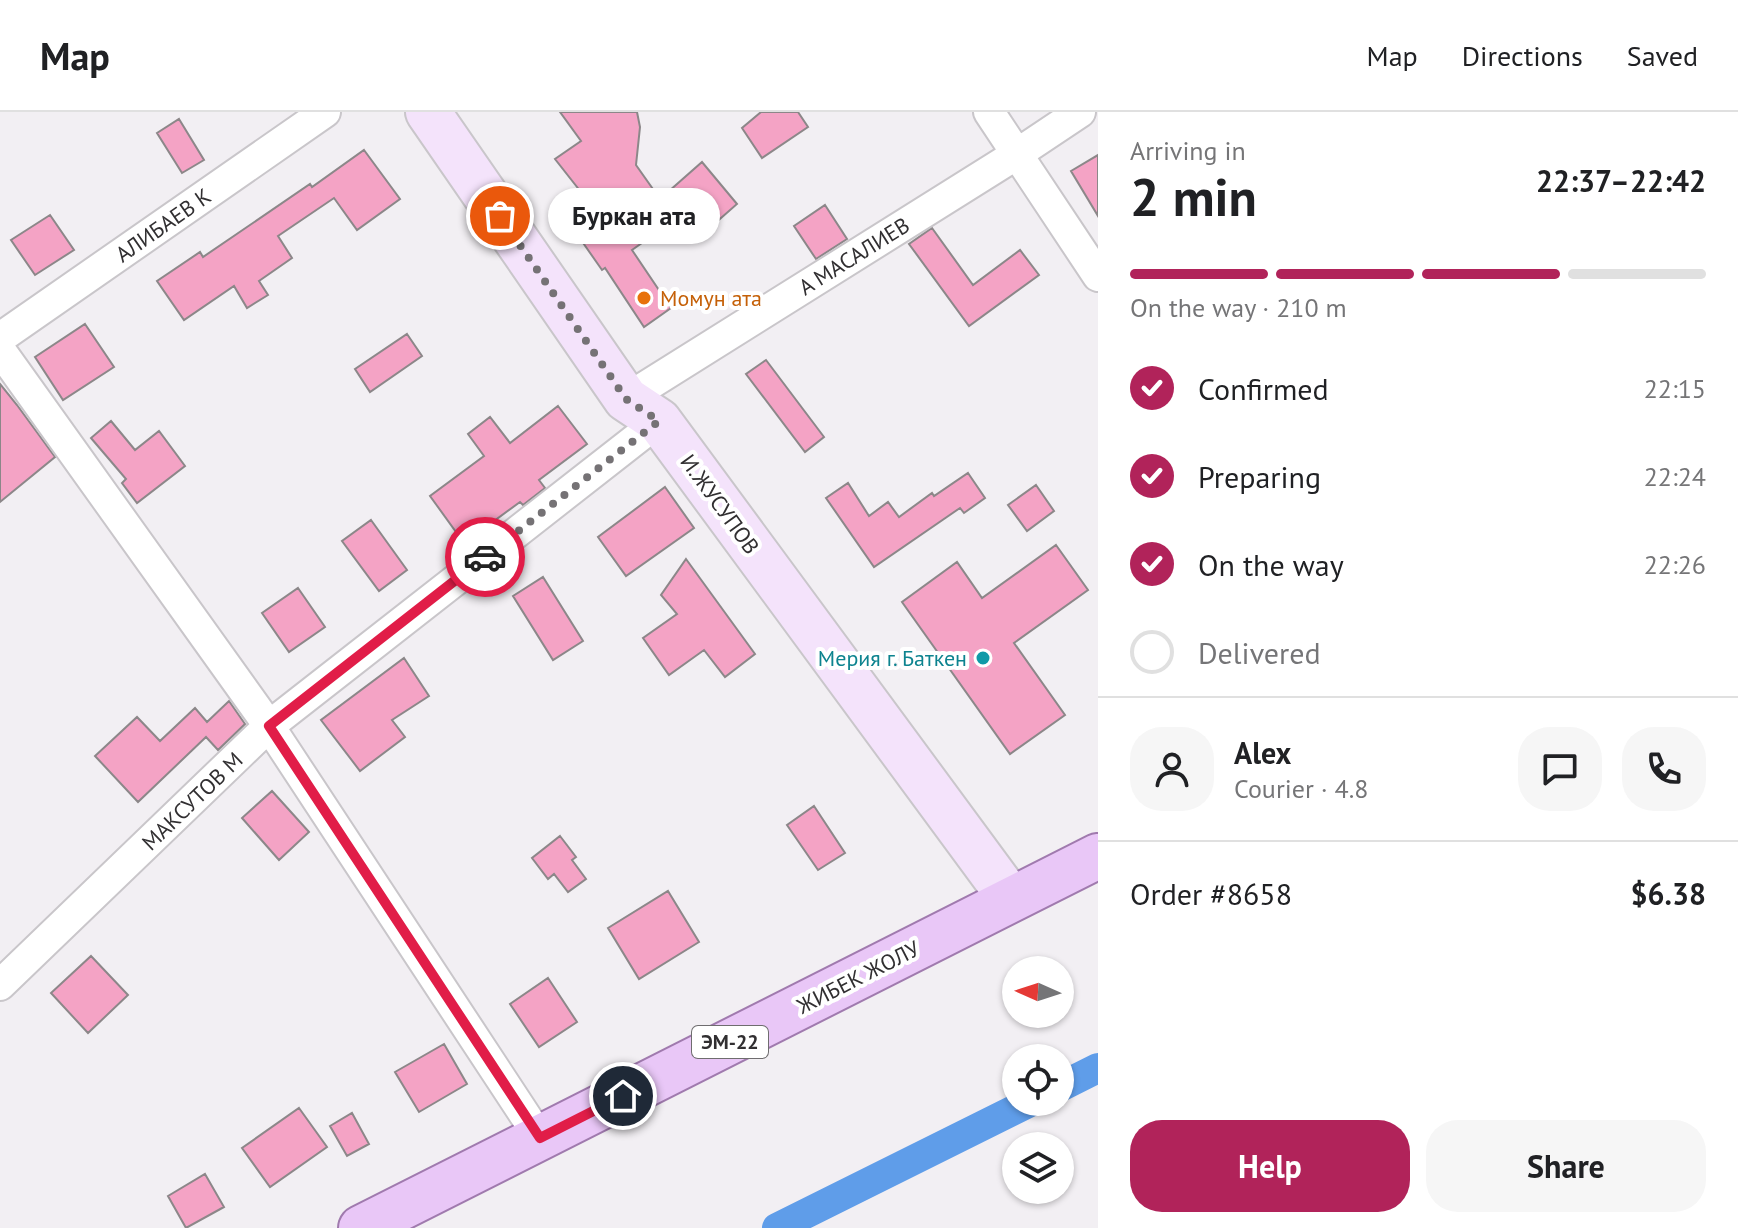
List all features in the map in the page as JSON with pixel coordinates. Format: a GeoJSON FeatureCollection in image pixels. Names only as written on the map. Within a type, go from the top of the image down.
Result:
{"type":"FeatureCollection","features":[{"type":"Feature","properties":{"kind":"main road","name":"ЖИБЕК ЖОЛУ"},"geometry":{"type":"LineString","coordinates":[[361,1228],[1098,856]]}},
{"type":"Feature","properties":{"kind":"street","name":"АЛИБАЕВ К"},"geometry":{"type":"LineString","coordinates":[[0,338],[325,112]]}},
{"type":"Feature","properties":{"kind":"street","name":"И.ЖУСУПОВ"},"geometry":{"type":"LineString","coordinates":[[428,112],[642,410],[1011,899]]}},
{"type":"Feature","properties":{"kind":"street"},"geometry":{"type":"LineString","coordinates":[[989,112],[1098,276]]}},
{"type":"Feature","properties":{"kind":"street","name":"А МАСАЛИЕВ"},"geometry":{"type":"LineString","coordinates":[[642,410],[1080,112]]}},
{"type":"Feature","properties":{"kind":"street"},"geometry":{"type":"LineString","coordinates":[[0,350],[269,726],[540,1138]]}},
{"type":"Feature","properties":{"kind":"street","name":"МАКСУТОВ М"},"geometry":{"type":"LineString","coordinates":[[0,985],[269,726],[642,410]]}},
{"type":"Feature","properties":{"kind":"building"},"geometry":{"type":"Polygon","coordinates":[[[560,112],[637,112],[640,127],[636,165],[660,199],[702,162],[737,204],[713,225],[696,205],[632,250],[671,308],[644,327],[605,268],[602,270],[565,217],[588,201],[555,159],[581,141],[560,112]]]}},
{"type":"Feature","properties":{"kind":"building"},"geometry":{"type":"Polygon","coordinates":[[[761,112],[798,112],[808,127],[762,158],[742,128],[761,112]]]}},
{"type":"Feature","properties":{"kind":"building"},"geometry":{"type":"Polygon","coordinates":[[[179,119],[204,160],[182,173],[157,133],[179,119]]]}},
{"type":"Feature","properties":{"kind":"building"},"geometry":{"type":"Polygon","coordinates":[[[364,150],[400,199],[357,230],[334,198],[278,236],[292,258],[259,281],[268,295],[247,308],[234,286],[184,320],[157,281],[200,252],[203,257],[364,150]]]}},
{"type":"Feature","properties":{"kind":"building"},"geometry":{"type":"Polygon","coordinates":[[[1098,155],[1098,216],[1071,171],[1098,155]]]}},
{"type":"Feature","properties":{"kind":"building"},"geometry":{"type":"Polygon","coordinates":[[[825,205],[847,239],[816,259],[794,226],[825,205]]]}},
{"type":"Feature","properties":{"kind":"building"},"geometry":{"type":"Polygon","coordinates":[[[50,215],[74,250],[35,275],[11,240],[50,215]]]}},
{"type":"Feature","properties":{"kind":"building"},"geometry":{"type":"Polygon","coordinates":[[[932,228],[973,285],[1020,250],[1039,275],[969,326],[909,244],[932,228]]]}},
{"type":"Feature","properties":{"kind":"building"},"geometry":{"type":"Polygon","coordinates":[[[85,324],[114,367],[63,400],[35,357],[85,324]]]}},
{"type":"Feature","properties":{"kind":"building"},"geometry":{"type":"Polygon","coordinates":[[[407,334],[422,356],[370,392],[355,369],[407,334]]]}},
{"type":"Feature","properties":{"kind":"building"},"geometry":{"type":"Polygon","coordinates":[[[766,360],[824,437],[805,452],[746,374],[766,360]]]}},
{"type":"Feature","properties":{"kind":"building"},"geometry":{"type":"Polygon","coordinates":[[[0,384],[55,457],[0,502],[0,384]]]}},
{"type":"Feature","properties":{"kind":"building"},"geometry":{"type":"Polygon","coordinates":[[[558,406],[587,444],[539,480],[545,488],[523,505],[520,502],[464,543],[430,496],[484,456],[468,434],[490,417],[510,443],[558,406]]]}},
{"type":"Feature","properties":{"kind":"building"},"geometry":{"type":"Polygon","coordinates":[[[111,421],[135,450],[159,431],[185,466],[137,503],[122,483],[126,479],[91,438],[111,421]]]}},
{"type":"Feature","properties":{"kind":"building"},"geometry":{"type":"Polygon","coordinates":[[[968,473],[985,498],[964,513],[960,508],[874,567],[826,498],[848,483],[869,516],[888,502],[899,517],[932,493],[934,496],[968,473]]]}},
{"type":"Feature","properties":{"kind":"building"},"geometry":{"type":"Polygon","coordinates":[[[1036,485],[1054,511],[1027,531],[1008,505],[1036,485]]]}},
{"type":"Feature","properties":{"kind":"building"},"geometry":{"type":"Polygon","coordinates":[[[665,487],[694,528],[626,576],[598,537],[665,487]]]}},
{"type":"Feature","properties":{"kind":"building"},"geometry":{"type":"Polygon","coordinates":[[[371,520],[407,570],[379,591],[342,541],[371,520]]]}},
{"type":"Feature","properties":{"kind":"building","name":"Мерия г. Бaткен"},"geometry":{"type":"Polygon","coordinates":[[[1056,545],[1088,590],[1014,643],[1065,715],[1010,754],[902,602],[957,562],[982,598],[1056,545]]]}},
{"type":"Feature","properties":{"kind":"building"},"geometry":{"type":"Polygon","coordinates":[[[686,559],[755,654],[725,677],[704,650],[669,675],[643,638],[677,614],[661,595],[686,559]]]}},
{"type":"Feature","properties":{"kind":"building"},"geometry":{"type":"Polygon","coordinates":[[[543,577],[583,641],[553,660],[513,596],[543,577]]]}},
{"type":"Feature","properties":{"kind":"building"},"geometry":{"type":"Polygon","coordinates":[[[298,588],[325,627],[289,652],[262,613],[298,588]]]}},
{"type":"Feature","properties":{"kind":"building"},"geometry":{"type":"Polygon","coordinates":[[[404,658],[429,696],[392,720],[405,737],[360,771],[321,720],[404,658]]]}},
{"type":"Feature","properties":{"kind":"building"},"geometry":{"type":"Polygon","coordinates":[[[229,701],[245,724],[218,750],[206,737],[138,802],[95,756],[137,717],[160,741],[195,708],[207,722],[229,701]]]}},
{"type":"Feature","properties":{"kind":"building"},"geometry":{"type":"Polygon","coordinates":[[[272,791],[309,832],[279,860],[242,818],[272,791]]]}},
{"type":"Feature","properties":{"kind":"building"},"geometry":{"type":"Polygon","coordinates":[[[814,806],[845,853],[818,870],[787,825],[814,806]]]}},
{"type":"Feature","properties":{"kind":"building"},"geometry":{"type":"Polygon","coordinates":[[[560,836],[576,857],[572,860],[586,879],[568,892],[554,874],[548,879],[532,858],[560,836]]]}},
{"type":"Feature","properties":{"kind":"building"},"geometry":{"type":"Polygon","coordinates":[[[668,891],[699,942],[639,979],[608,928],[668,891]]]}},
{"type":"Feature","properties":{"kind":"building"},"geometry":{"type":"Polygon","coordinates":[[[91,956],[128,995],[88,1033],[51,993],[91,956]]]}},
{"type":"Feature","properties":{"kind":"building"},"geometry":{"type":"Polygon","coordinates":[[[548,978],[577,1022],[539,1047],[510,1004],[548,978]]]}},
{"type":"Feature","properties":{"kind":"building"},"geometry":{"type":"Polygon","coordinates":[[[444,1044],[467,1084],[419,1112],[395,1072],[444,1044]]]}},
{"type":"Feature","properties":{"kind":"building"},"geometry":{"type":"Polygon","coordinates":[[[299,1108],[327,1147],[270,1187],[242,1148],[299,1108]]]}},
{"type":"Feature","properties":{"kind":"building"},"geometry":{"type":"Polygon","coordinates":[[[352,1113],[369,1144],[347,1156],[330,1126],[352,1113]]]}},
{"type":"Feature","properties":{"kind":"building"},"geometry":{"type":"Polygon","coordinates":[[[205,1174],[224,1207],[186,1228],[168,1196],[205,1174]]]}},
{"type":"Feature","properties":{"kind":"waterway"},"geometry":{"type":"LineString","coordinates":[[1074,1080],[1098,1068]]}},
{"type":"Feature","properties":{"kind":"waterway"},"geometry":{"type":"LineString","coordinates":[[777,1228],[1002,1116]]}},
{"type":"Feature","properties":{"kind":"way so far"},"geometry":{"type":"LineString","coordinates":[[485,557],[659,421],[626,399],[500,216]]}},
{"type":"Feature","properties":{"kind":"place","name":"Буркан ата"},"geometry":{"type":"Point","coordinates":[500,216]}},
{"type":"Feature","properties":{"kind":"place","name":"Момун ата"},"geometry":{"type":"Point","coordinates":[644,298]}},
{"type":"Feature","properties":{"kind":"place","name":"Мерия г. Бaткен"},"geometry":{"type":"Point","coordinates":[983,658]}},
{"type":"Feature","properties":{"kind":"route"},"geometry":{"type":"LineString","coordinates":[[485,557],[269,726],[540,1138],[623,1096]]}}]}
